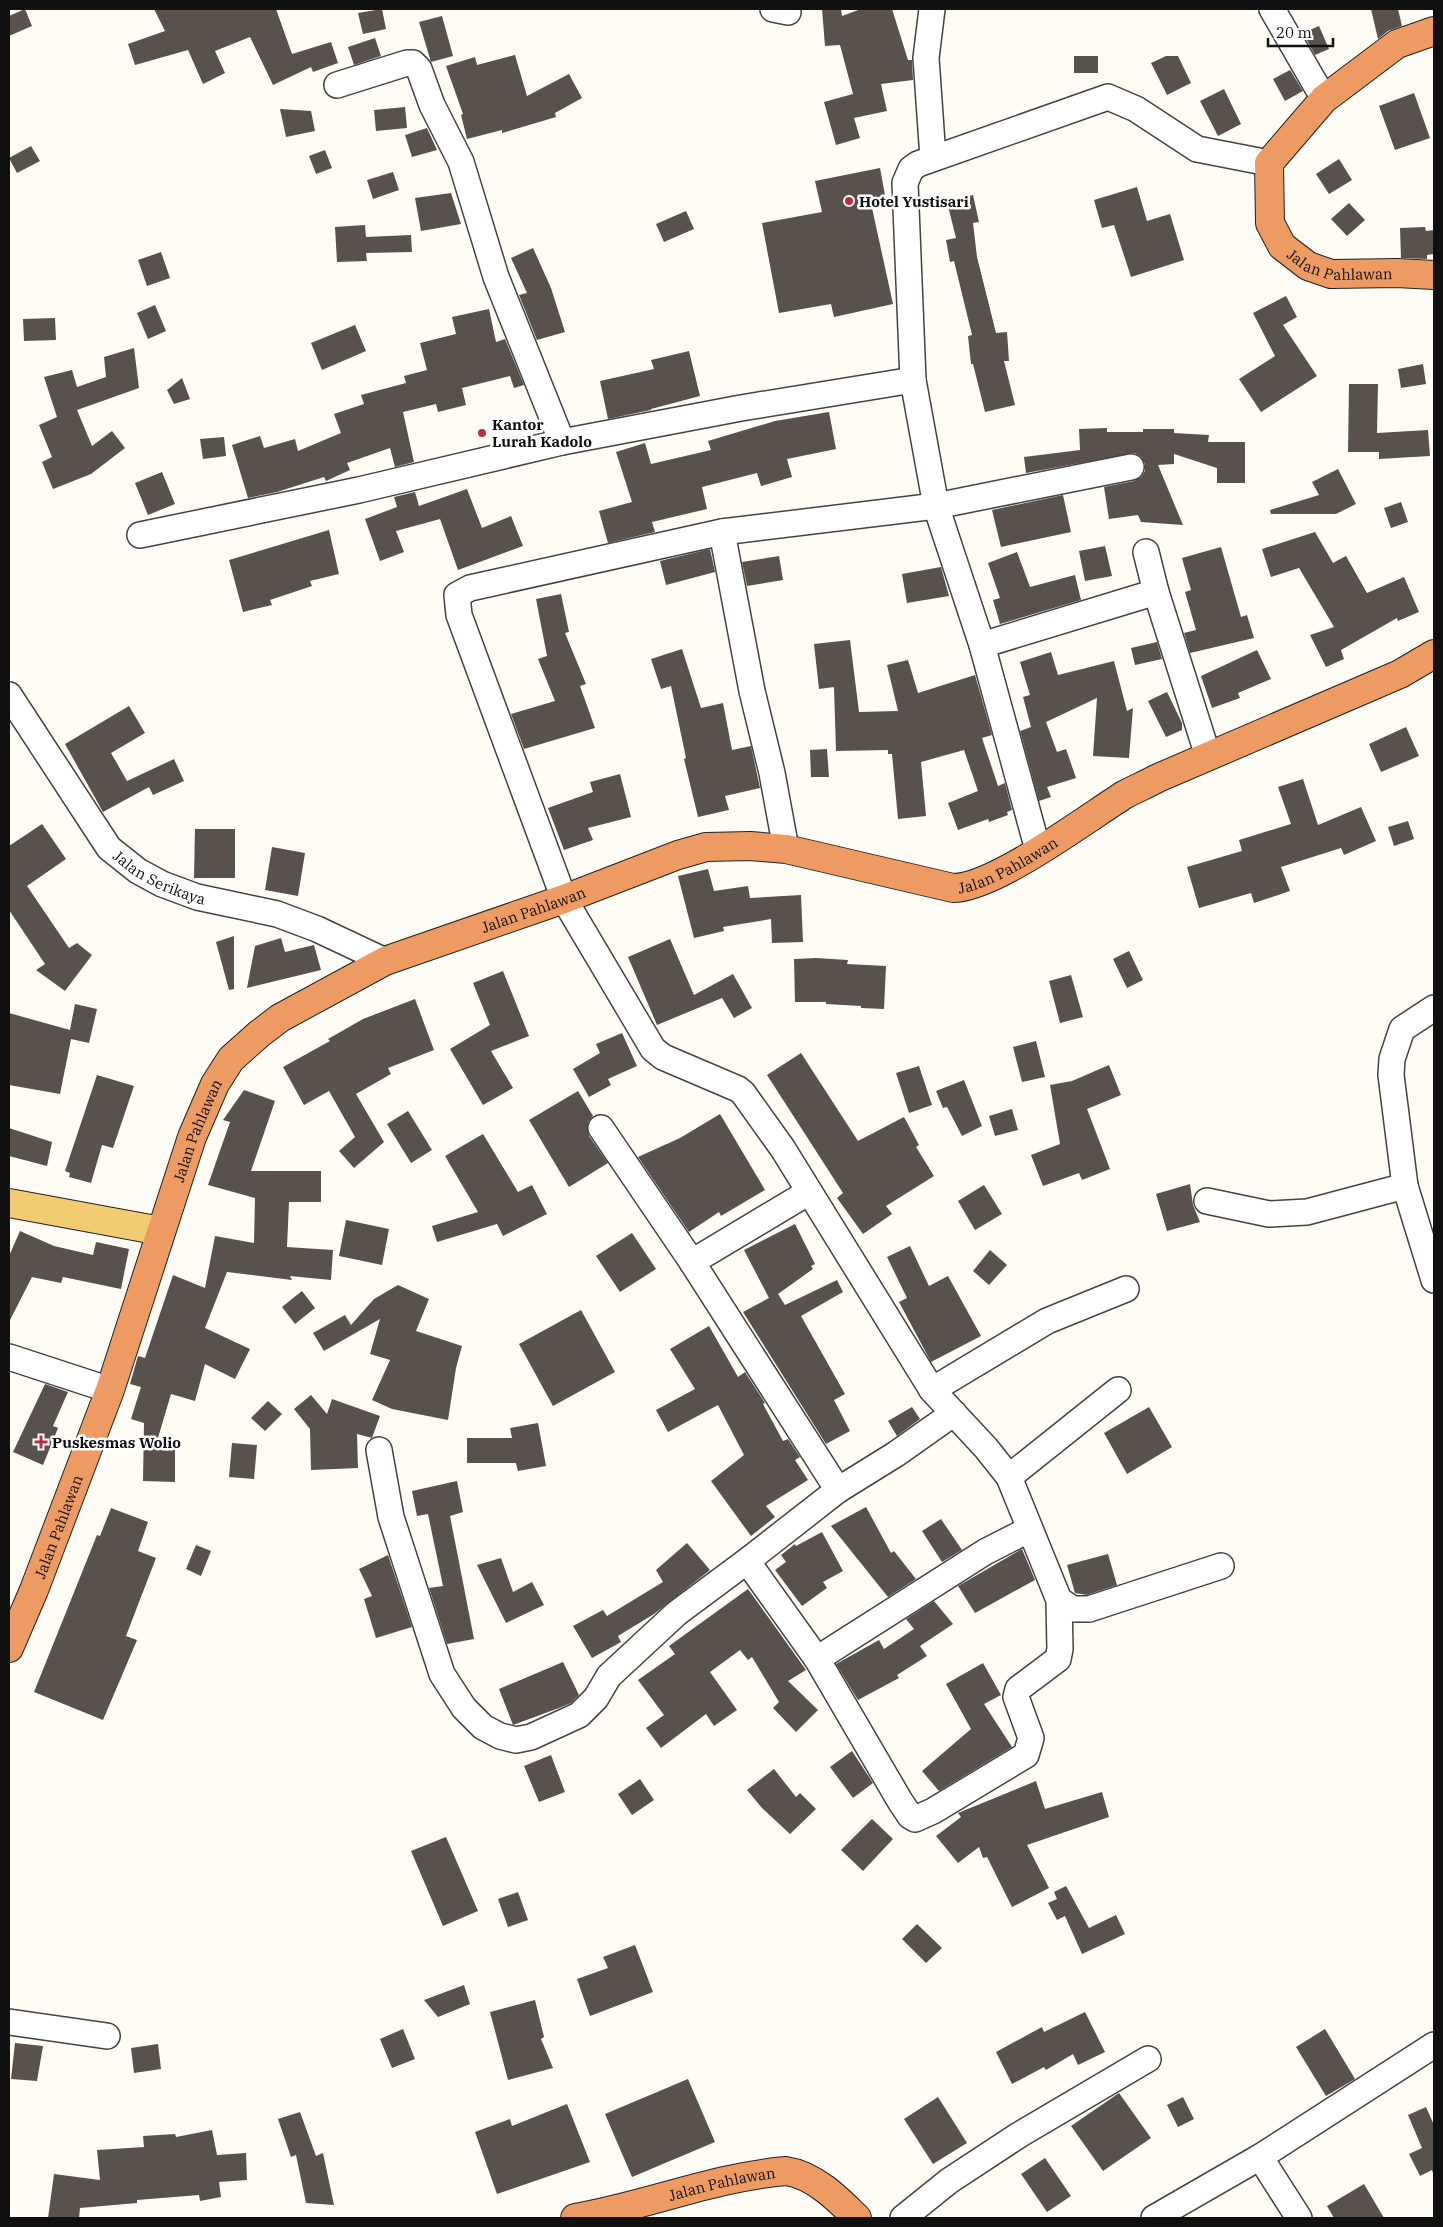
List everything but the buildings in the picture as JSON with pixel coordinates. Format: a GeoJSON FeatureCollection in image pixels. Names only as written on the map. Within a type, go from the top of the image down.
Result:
{"type":"FeatureCollection","features":[{"type":"Feature","properties":{"kind":"highway"},"geometry":{"type":"LineString","coordinates":[[1269,163],[1324,99],[1397,44],[1434,30]]}},
{"type":"Feature","properties":{"kind":"highway","name":"Jalan Pahlawan"},"geometry":{"type":"LineString","coordinates":[[1269,163],[1270,223],[1282,246],[1308,266],[1331,274],[1397,273],[1434,275]]}},
{"type":"Feature","properties":{"kind":"highway","name":"Jalan Pahlawan"},"geometry":{"type":"LineString","coordinates":[[9,1648],[34,1590],[110,1390],[160,1230],[192,1137],[215,1084],[231,1059],[280,1018],[386,961],[564,898],[678,855],[706,848],[750,846],[786,849],[953,888],[964,888],[980,883],[1038,850],[1126,794],[1208,756],[1400,674],[1434,654]]}},
{"type":"Feature","properties":{"kind":"highway","name":"Jalan Pahlawan"},"geometry":{"type":"LineString","coordinates":[[575,2218],[626,2208],[719,2182],[786,2171],[794,2172],[814,2182],[839,2200],[857,2218]]}},
{"type":"Feature","properties":{"kind":"main road"},"geometry":{"type":"LineString","coordinates":[[9,1203],[160,1230]]}},
{"type":"Feature","properties":{"kind":"street"},"geometry":{"type":"LineString","coordinates":[[932,9],[926,58],[933,158]]}},
{"type":"Feature","properties":{"kind":"street"},"geometry":{"type":"LineString","coordinates":[[1272,9],[1324,99]]}},
{"type":"Feature","properties":{"kind":"street"},"geometry":{"type":"LineString","coordinates":[[337,85],[406,63],[413,63],[419,69],[432,105],[461,162],[496,277],[562,442]]}},
{"type":"Feature","properties":{"kind":"street"},"geometry":{"type":"LineString","coordinates":[[1038,850],[982,645],[936,506],[913,380],[905,184],[910,169],[933,158],[1108,96],[1136,109],[1197,149],[1269,163]]}},
{"type":"Feature","properties":{"kind":"street"},"geometry":{"type":"LineString","coordinates":[[140,535],[341,494],[562,442],[741,408],[913,380]]}},
{"type":"Feature","properties":{"kind":"street"},"geometry":{"type":"LineString","coordinates":[[747,1561],[816,1659],[910,1816],[915,1819],[933,1811],[1026,1755],[1031,1738],[1016,1697],[1018,1689],[1058,1659],[1060,1649],[1058,1600],[1009,1477],[932,1390],[783,1149],[743,1093],[738,1089],[663,1058],[653,1049],[564,898],[459,615],[457,596],[470,588],[722,532],[936,506],[1132,467]]}},
{"type":"Feature","properties":{"kind":"street"},"geometry":{"type":"LineString","coordinates":[[722,532],[752,691],[772,772],[786,849]]}},
{"type":"Feature","properties":{"kind":"street"},"geometry":{"type":"LineString","coordinates":[[1146,552],[1156,592],[1208,756]]}},
{"type":"Feature","properties":{"kind":"street"},"geometry":{"type":"LineString","coordinates":[[982,645],[1156,592]]}},
{"type":"Feature","properties":{"kind":"street","name":"Jalan Serikaya"},"geometry":{"type":"LineString","coordinates":[[9,695],[109,848],[138,871],[162,884],[197,898],[277,914],[386,961]]}},
{"type":"Feature","properties":{"kind":"street"},"geometry":{"type":"LineString","coordinates":[[1434,1008],[1402,1029],[1392,1059],[1391,1074],[1405,1186],[1434,1280]]}},
{"type":"Feature","properties":{"kind":"street"},"geometry":{"type":"LineString","coordinates":[[601,1128],[692,1262],[838,1490]]}},
{"type":"Feature","properties":{"kind":"street"},"geometry":{"type":"LineString","coordinates":[[1207,1201],[1269,1214],[1307,1212],[1405,1186]]}},
{"type":"Feature","properties":{"kind":"street"},"geometry":{"type":"LineString","coordinates":[[692,1262],[808,1192]]}},
{"type":"Feature","properties":{"kind":"street"},"geometry":{"type":"LineString","coordinates":[[932,1390],[1047,1321],[1126,1289]]}},
{"type":"Feature","properties":{"kind":"street"},"geometry":{"type":"LineString","coordinates":[[9,1357],[110,1390]]}},
{"type":"Feature","properties":{"kind":"street"},"geometry":{"type":"LineString","coordinates":[[1009,1477],[1118,1390]]}},
{"type":"Feature","properties":{"kind":"street"},"geometry":{"type":"LineString","coordinates":[[379,1450],[391,1517],[442,1674],[464,1708],[484,1727],[500,1736],[516,1740],[531,1737],[579,1715],[596,1698],[609,1676],[677,1613],[838,1490],[896,1454],[954,1413]]}},
{"type":"Feature","properties":{"kind":"street"},"geometry":{"type":"LineString","coordinates":[[816,1659],[955,1571],[1014,1535],[1030,1528]]}},
{"type":"Feature","properties":{"kind":"street"},"geometry":{"type":"LineString","coordinates":[[1058,1600],[1073,1609],[1089,1609],[1221,1566]]}},
{"type":"Feature","properties":{"kind":"street"},"geometry":{"type":"LineString","coordinates":[[9,2022],[107,2036]]}},
{"type":"Feature","properties":{"kind":"street"},"geometry":{"type":"LineString","coordinates":[[1154,2218],[1260,2157],[1434,2045]]}},
{"type":"Feature","properties":{"kind":"street"},"geometry":{"type":"LineString","coordinates":[[903,2218],[949,2181],[1019,2135],[1148,2059]]}},
{"type":"Feature","properties":{"kind":"street"},"geometry":{"type":"LineString","coordinates":[[1260,2157],[1299,2218]]}},
{"type":"Feature","properties":{"kind":"place","name":"Hotel Yustisari"},"geometry":{"type":"Point","coordinates":[849,201]}},
{"type":"Feature","properties":{"kind":"place","name":"Kantor Lurah Kadolo"},"geometry":{"type":"Point","coordinates":[482,433]}},
{"type":"Feature","properties":{"kind":"place","name":"Puskesmas Wolio"},"geometry":{"type":"Point","coordinates":[41,1442]}}]}
